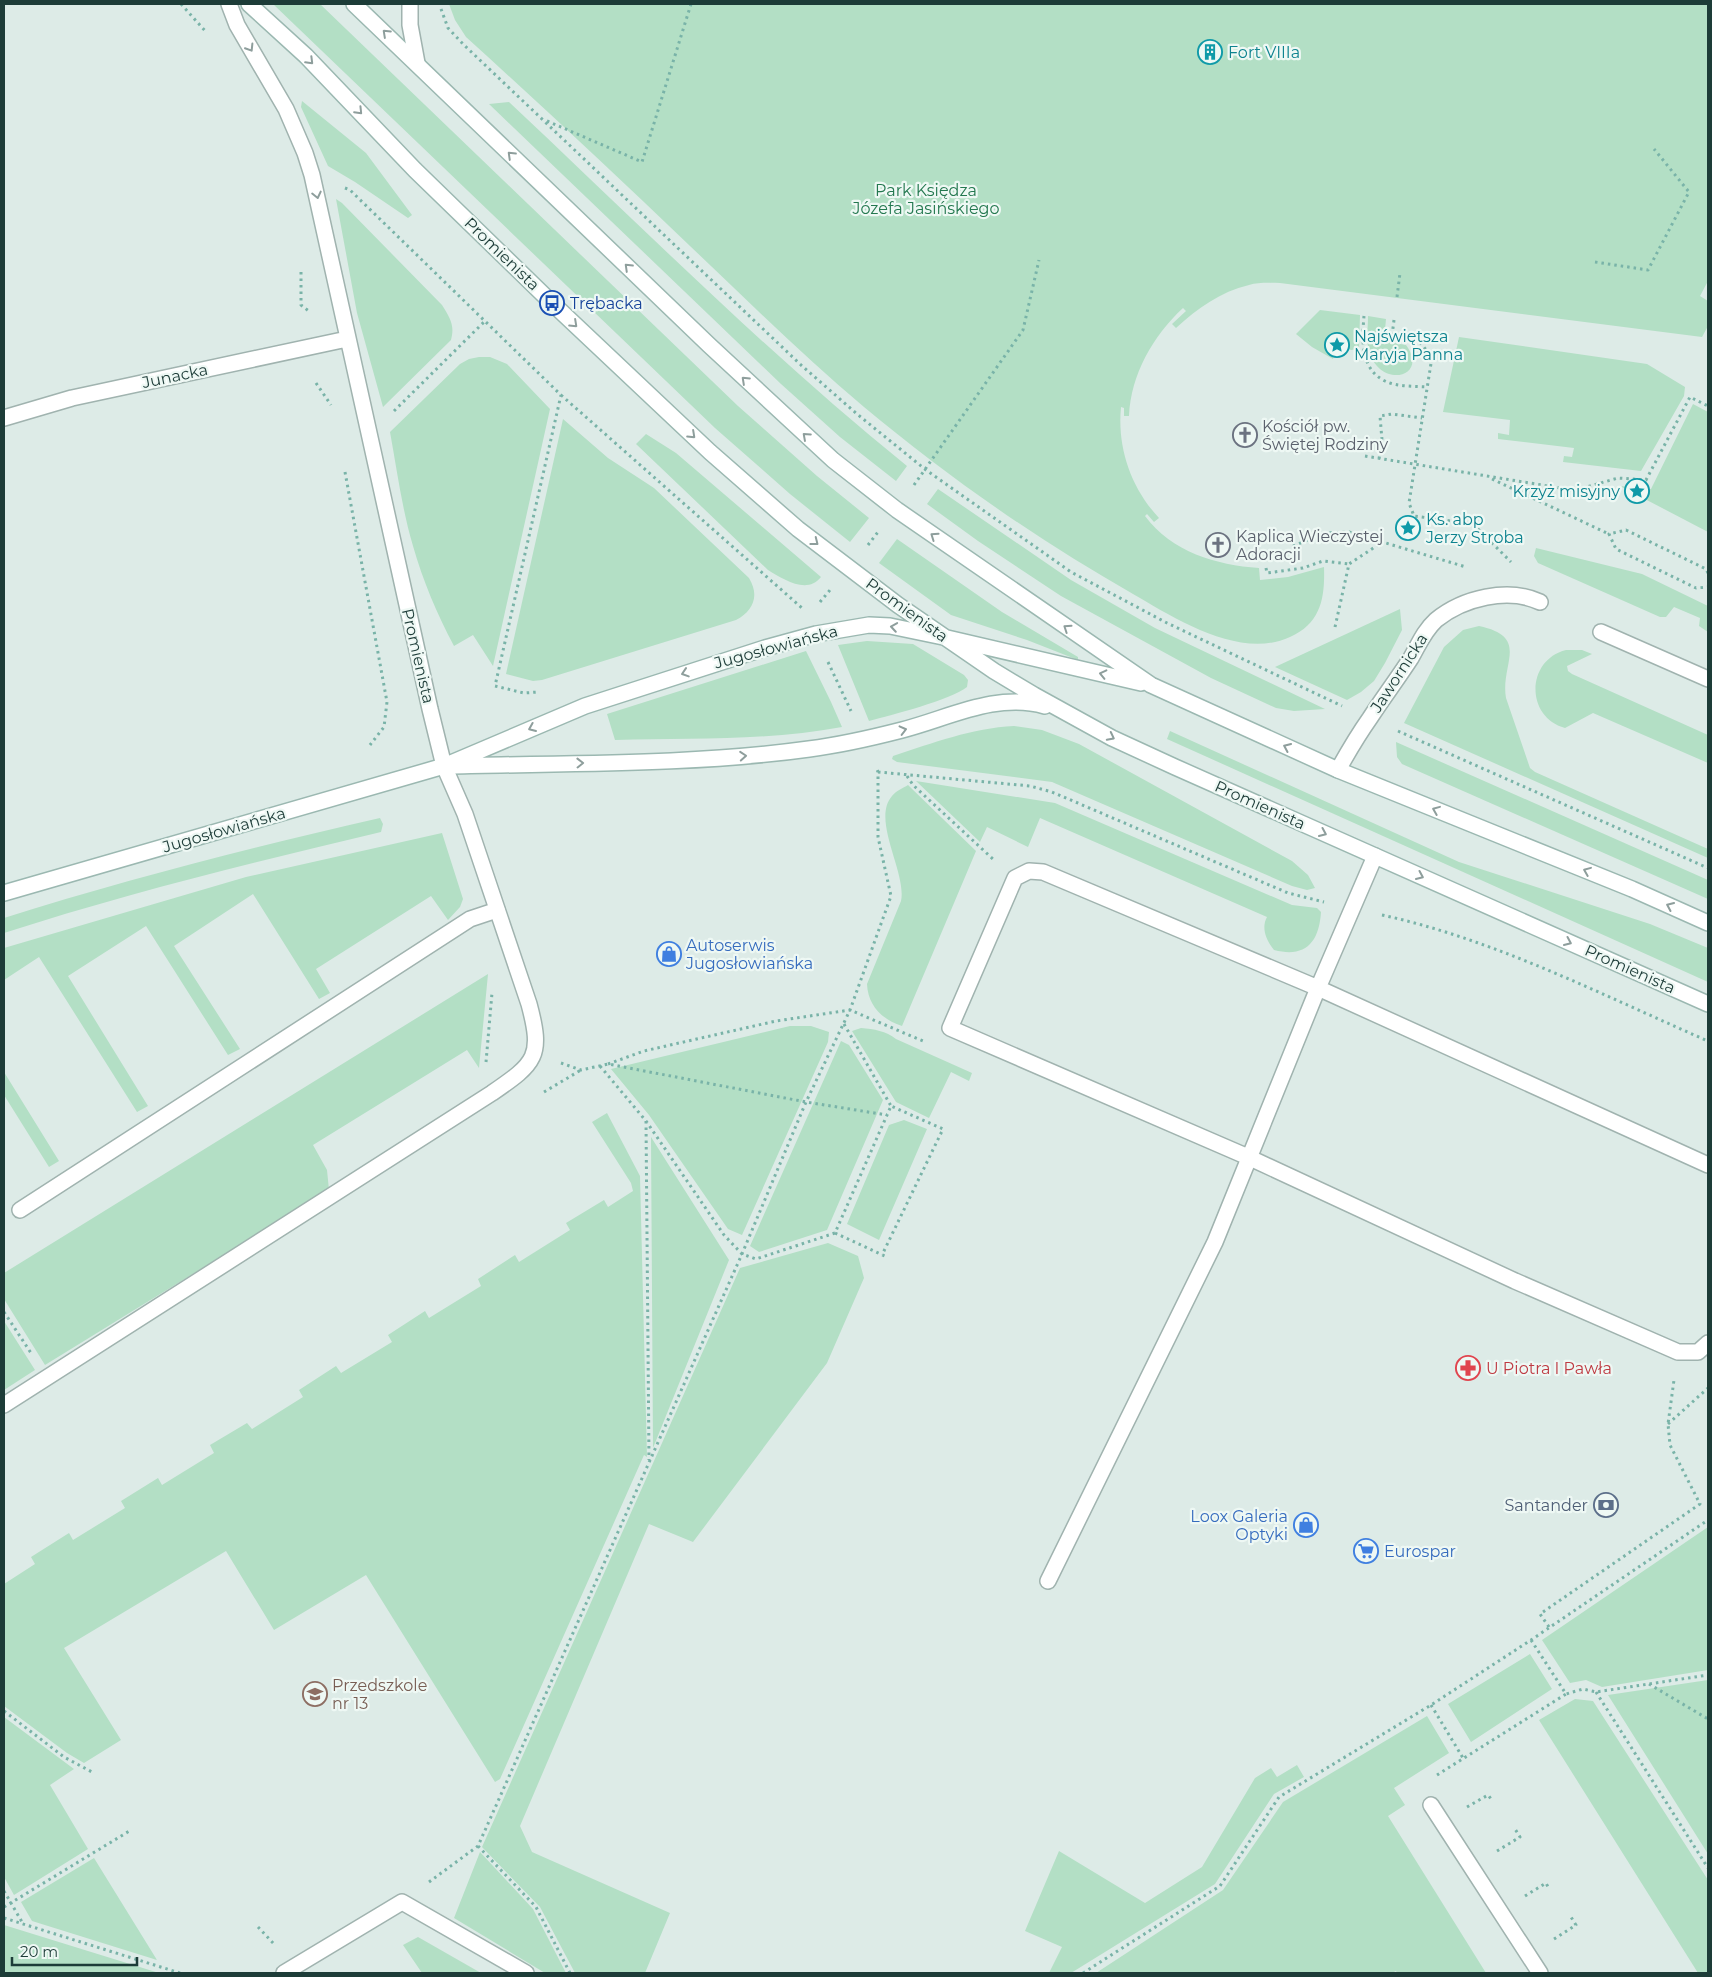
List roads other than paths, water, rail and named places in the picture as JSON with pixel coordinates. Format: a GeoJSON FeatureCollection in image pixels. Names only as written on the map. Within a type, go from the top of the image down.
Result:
{"type":"FeatureCollection","features":[{"type":"Feature","properties":{"kind":"street","name":"Promienista"},"geometry":{"type":"LineString","coordinates":[[4,1404],[492,1093],[526,1068],[535,1055],[537,1032],[516,964],[465,814],[444,766],[347,339],[330,251],[312,175],[286,110],[237,25],[229,4]]}},
{"type":"Feature","properties":{"kind":"street","name":"Promienista"},"geometry":{"type":"LineString","coordinates":[[249,4],[306,56],[415,170],[552,304],[716,457],[820,546],[994,671],[1112,738],[1708,1004]]}},
{"type":"Feature","properties":{"kind":"street"},"geometry":{"type":"LineString","coordinates":[[354,4],[716,352],[833,460],[897,510],[1151,685],[1338,770],[1632,889],[1708,922]]}},
{"type":"Feature","properties":{"kind":"street"},"geometry":{"type":"LineString","coordinates":[[410,4],[410,25],[417,63]]}},
{"type":"Feature","properties":{"kind":"street","name":"Junacka"},"geometry":{"type":"LineString","coordinates":[[4,418],[72,398],[347,339]]}},
{"type":"Feature","properties":{"kind":"street","name":"Jawornicka"},"geometry":{"type":"LineString","coordinates":[[1338,770],[1426,631],[1446,613],[1472,601],[1500,596],[1525,597],[1540,602]]}},
{"type":"Feature","properties":{"kind":"street","name":"Jugosłowiańska"},"geometry":{"type":"LineString","coordinates":[[4,893],[444,766],[585,706],[765,648],[816,634],[869,625],[890,626],[943,636],[1151,685]]}},
{"type":"Feature","properties":{"kind":"street"},"geometry":{"type":"LineString","coordinates":[[1601,632],[1708,679]]}},
{"type":"Feature","properties":{"kind":"street","name":"Jugosłowiańska"},"geometry":{"type":"LineString","coordinates":[[444,766],[743,756],[810,749],[920,726],[974,708],[1001,702],[1019,701],[1031,703],[1068,714]]}},
{"type":"Feature","properties":{"kind":"street"},"geometry":{"type":"LineString","coordinates":[[1048,1581],[1215,1242],[1318,988],[1375,856]]}},
{"type":"Feature","properties":{"kind":"street"},"geometry":{"type":"LineString","coordinates":[[1708,1165],[1318,988],[1043,872],[1029,871],[1014,878],[950,1028],[1248,1158],[1515,1281],[1678,1352],[1698,1352],[1708,1344]]}},
{"type":"Feature","properties":{"kind":"street"},"geometry":{"type":"LineString","coordinates":[[20,1210],[470,919],[497,910]]}},
{"type":"Feature","properties":{"kind":"street"},"geometry":{"type":"LineString","coordinates":[[1431,1805],[1540,1973]]}},
{"type":"Feature","properties":{"kind":"street"},"geometry":{"type":"LineString","coordinates":[[284,1973],[402,1902],[526,1973]]}},
{"type":"Feature","properties":{"kind":"place","name":"Fort VIIIa"},"geometry":{"type":"Point","coordinates":[1210,52]}},
{"type":"Feature","properties":{"kind":"place","name":"Trębacka"},"geometry":{"type":"Point","coordinates":[552,303]}},
{"type":"Feature","properties":{"kind":"place","name":"Najświętsza Maryja Panna"},"geometry":{"type":"Point","coordinates":[1337,345]}},
{"type":"Feature","properties":{"kind":"place","name":"Kościół pw. Świętej Rodziny"},"geometry":{"type":"Point","coordinates":[1245,435]}},
{"type":"Feature","properties":{"kind":"place","name":"Krzyż misyjny"},"geometry":{"type":"Point","coordinates":[1637,491]}},
{"type":"Feature","properties":{"kind":"place","name":"Ks. abp Jerzy Stroba"},"geometry":{"type":"Point","coordinates":[1408,528]}},
{"type":"Feature","properties":{"kind":"place","name":"Kaplica Wieczystej Adoracji"},"geometry":{"type":"Point","coordinates":[1218,545]}},
{"type":"Feature","properties":{"kind":"place","name":"Autoserwis Jugosłowiańska"},"geometry":{"type":"Point","coordinates":[669,954]}},
{"type":"Feature","properties":{"kind":"place","name":"U Piotra I Pawła"},"geometry":{"type":"Point","coordinates":[1468,1368]}},
{"type":"Feature","properties":{"kind":"place","name":"Santander"},"geometry":{"type":"Point","coordinates":[1606,1505]}},
{"type":"Feature","properties":{"kind":"place","name":"Loox Galeria Optyki"},"geometry":{"type":"Point","coordinates":[1306,1525]}},
{"type":"Feature","properties":{"kind":"place","name":"Eurospar"},"geometry":{"type":"Point","coordinates":[1366,1551]}},
{"type":"Feature","properties":{"kind":"place","name":"Przedszkole nr 13"},"geometry":{"type":"Point","coordinates":[315,1694]}},
{"type":"Feature","properties":{"kind":"park label","name":"Park Księdza Józefa Jasińskiego"},"geometry":{"type":"Point","coordinates":[926,199]}}]}
